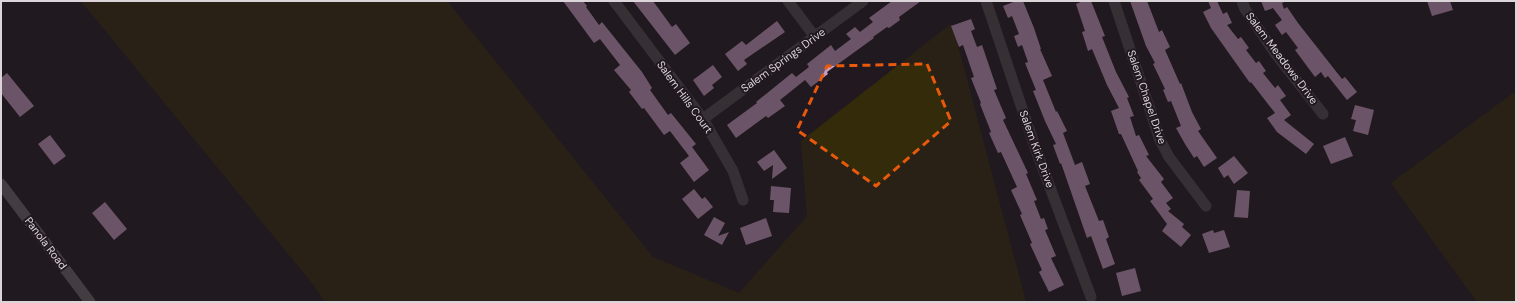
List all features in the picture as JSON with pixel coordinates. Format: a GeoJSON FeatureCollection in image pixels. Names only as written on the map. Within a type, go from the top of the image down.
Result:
{"type":"FeatureCollection","features":[{"type":"Feature","properties":{"kind":"main road","name":"Panola Road"},"geometry":{"type":"LineString","coordinates":[[1,184],[90,302]]}},
{"type":"Feature","properties":{"kind":"street","name":"Salem Hills Court"},"geometry":{"type":"LineString","coordinates":[[614,1],[703,119],[733,171],[743,200]]}},
{"type":"Feature","properties":{"kind":"street"},"geometry":{"type":"LineString","coordinates":[[788,1],[815,37]]}},
{"type":"Feature","properties":{"kind":"street","name":"Salem Springs Drive"},"geometry":{"type":"LineString","coordinates":[[703,119],[863,1]]}},
{"type":"Feature","properties":{"kind":"street","name":"Salem Kirk Drive"},"geometry":{"type":"LineString","coordinates":[[986,1],[1036,150],[1091,297]]}},
{"type":"Feature","properties":{"kind":"street","name":"Salem Chapel Drive"},"geometry":{"type":"LineString","coordinates":[[1114,1],[1160,140],[1169,157],[1206,206]]}},
{"type":"Feature","properties":{"kind":"street","name":"Salem Meadows Drive"},"geometry":{"type":"LineString","coordinates":[[1242,1],[1245,9],[1275,53],[1324,114]]}},
{"type":"Feature","properties":{"kind":"highlighted area"},"geometry":{"type":"Polygon","coordinates":[[[927,64],[951,121],[876,186],[797,130],[827,66],[927,64]]]}},
{"type":"Feature","properties":{"kind":"shaded area"},"geometry":{"type":"Polygon","coordinates":[[[81,1],[447,1],[653,257],[739,293],[807,216],[801,141],[952,23],[1026,302],[324,302],[316,288],[81,1]]]}},
{"type":"Feature","properties":{"kind":"shaded area"},"geometry":{"type":"Polygon","coordinates":[[[1516,91],[1516,302],[1477,302],[1391,183],[1516,91]]]}},
{"type":"Feature","properties":{"kind":"building"},"geometry":{"type":"Polygon","coordinates":[[[563,1],[583,1],[599,25],[602,22],[642,72],[652,88],[650,90],[668,115],[671,113],[696,144],[692,147],[709,170],[694,182],[680,163],[689,156],[670,131],[664,135],[644,108],[642,109],[629,92],[631,90],[614,70],[620,65],[600,39],[594,43],[563,1]]]}},
{"type":"Feature","properties":{"kind":"building"},"geometry":{"type":"Polygon","coordinates":[[[633,1],[653,1],[672,27],[676,24],[690,43],[675,55],[633,1]]]}},
{"type":"Feature","properties":{"kind":"building"},"geometry":{"type":"Polygon","coordinates":[[[892,1],[921,1],[899,17],[900,20],[873,37],[874,38],[827,72],[828,74],[811,87],[805,80],[780,100],[785,106],[768,118],[766,116],[736,138],[727,125],[757,103],[756,102],[792,73],[796,77],[809,67],[807,64],[831,45],[835,51],[851,39],[846,34],[855,27],[860,32],[873,22],[869,18],[892,1]]]}},
{"type":"Feature","properties":{"kind":"building"},"geometry":{"type":"Polygon","coordinates":[[[1016,1],[1023,1],[1034,28],[1040,49],[1052,76],[1043,80],[1056,112],[1057,111],[1067,131],[1063,133],[1075,165],[1082,162],[1090,184],[1085,186],[1099,221],[1103,220],[1109,237],[1106,239],[1115,264],[1103,269],[1091,236],[1087,238],[1061,163],[1060,164],[1053,145],[1056,144],[1033,91],[1036,90],[1025,63],[1028,62],[1022,45],[1018,47],[1014,36],[1019,34],[1012,16],[1008,18],[1003,6],[1016,1]]]}},
{"type":"Feature","properties":{"kind":"building"},"geometry":{"type":"Polygon","coordinates":[[[1083,1],[1091,1],[1105,36],[1102,37],[1116,72],[1129,97],[1127,98],[1134,116],[1130,117],[1136,136],[1139,135],[1149,155],[1146,156],[1164,179],[1161,182],[1173,198],[1166,203],[1171,209],[1168,211],[1184,224],[1182,227],[1191,235],[1181,247],[1162,231],[1167,224],[1150,201],[1153,199],[1139,180],[1141,178],[1137,172],[1138,171],[1121,134],[1119,134],[1111,111],[1119,108],[1107,85],[1092,49],[1088,51],[1082,32],[1085,31],[1076,4],[1083,1]]]}},
{"type":"Feature","properties":{"kind":"building"},"geometry":{"type":"Polygon","coordinates":[[[1130,1],[1147,1],[1159,32],[1162,30],[1170,47],[1165,50],[1201,129],[1198,131],[1217,158],[1204,167],[1197,156],[1194,158],[1176,128],[1181,126],[1171,101],[1168,102],[1163,90],[1165,89],[1153,64],[1155,63],[1146,46],[1130,1]]]}},
{"type":"Feature","properties":{"kind":"building"},"geometry":{"type":"Polygon","coordinates":[[[1208,1],[1217,1],[1223,14],[1227,12],[1232,23],[1227,25],[1238,39],[1241,37],[1249,48],[1246,50],[1256,63],[1259,61],[1266,71],[1263,73],[1275,88],[1278,85],[1286,96],[1280,100],[1291,115],[1284,120],[1314,144],[1306,154],[1277,132],[1267,118],[1275,113],[1251,82],[1250,83],[1211,28],[1203,12],[1211,8],[1208,1]]]}},
{"type":"Feature","properties":{"kind":"building"},"geometry":{"type":"Polygon","coordinates":[[[1261,1],[1287,1],[1282,3],[1284,9],[1287,7],[1342,79],[1345,77],[1357,92],[1347,100],[1328,76],[1325,78],[1321,72],[1315,77],[1295,50],[1298,48],[1286,32],[1282,35],[1275,25],[1282,20],[1273,8],[1265,11],[1261,1]]]}},
{"type":"Feature","properties":{"kind":"building"},"geometry":{"type":"Polygon","coordinates":[[[1427,1],[1450,1],[1453,10],[1432,16],[1427,1]]]}},
{"type":"Feature","properties":{"kind":"building"},"geometry":{"type":"Polygon","coordinates":[[[971,19],[975,29],[971,31],[977,47],[982,45],[997,89],[994,90],[1006,118],[1003,120],[1028,173],[1026,174],[1037,200],[1034,201],[1041,219],[1044,218],[1048,229],[1045,230],[1056,256],[1051,258],[1064,285],[1049,292],[1039,272],[1042,270],[1030,244],[1032,243],[1020,215],[1022,214],[1011,190],[1017,187],[1001,152],[998,153],[989,133],[991,132],[971,78],[974,77],[963,45],[959,47],[951,26],[971,19]]]}},
{"type":"Feature","properties":{"kind":"building"},"geometry":{"type":"Polygon","coordinates":[[[777,21],[785,32],[744,60],[747,64],[738,71],[725,54],[742,41],[746,45],[777,21]]]}},
{"type":"Feature","properties":{"kind":"building"},"geometry":{"type":"Polygon","coordinates":[[[713,65],[722,77],[712,85],[714,88],[704,96],[693,80],[713,65]]]}},
{"type":"Feature","properties":{"kind":"building"},"geometry":{"type":"Polygon","coordinates":[[[7,73],[34,106],[20,117],[1,93],[1,78],[7,73]]]}},
{"type":"Feature","properties":{"kind":"building"},"geometry":{"type":"Polygon","coordinates":[[[1355,105],[1374,110],[1368,135],[1353,131],[1356,120],[1351,119],[1355,105]]]}},
{"type":"Feature","properties":{"kind":"building"},"geometry":{"type":"Polygon","coordinates":[[[50,135],[66,156],[54,165],[38,144],[50,135]]]}},
{"type":"Feature","properties":{"kind":"building"},"geometry":{"type":"Polygon","coordinates":[[[1345,137],[1353,156],[1331,164],[1323,146],[1345,137]]]}},
{"type":"Feature","properties":{"kind":"building"},"geometry":{"type":"Polygon","coordinates":[[[774,150],[787,168],[772,179],[773,165],[764,171],[757,162],[774,150]]]}},
{"type":"Feature","properties":{"kind":"building"},"geometry":{"type":"Polygon","coordinates":[[[1234,156],[1248,173],[1234,184],[1228,175],[1224,178],[1218,168],[1234,156]]]}},
{"type":"Feature","properties":{"kind":"building"},"geometry":{"type":"Polygon","coordinates":[[[771,186],[791,188],[789,213],[773,212],[774,200],[770,200],[771,186]]]}},
{"type":"Feature","properties":{"kind":"building"},"geometry":{"type":"Polygon","coordinates":[[[694,189],[702,199],[705,197],[713,207],[698,219],[682,199],[694,189]]]}},
{"type":"Feature","properties":{"kind":"building"},"geometry":{"type":"Polygon","coordinates":[[[1237,190],[1250,191],[1248,218],[1234,217],[1237,190]]]}},
{"type":"Feature","properties":{"kind":"building"},"geometry":{"type":"Polygon","coordinates":[[[105,202],[127,229],[114,240],[92,213],[105,202]]]}},
{"type":"Feature","properties":{"kind":"building"},"geometry":{"type":"Polygon","coordinates":[[[714,217],[725,223],[718,236],[729,232],[722,245],[704,235],[714,217]]]}},
{"type":"Feature","properties":{"kind":"building"},"geometry":{"type":"Polygon","coordinates":[[[766,218],[772,236],[746,245],[740,228],[766,218]]]}},
{"type":"Feature","properties":{"kind":"building"},"geometry":{"type":"Polygon","coordinates":[[[1213,230],[1214,233],[1224,230],[1230,247],[1209,253],[1202,234],[1213,230]]]}},
{"type":"Feature","properties":{"kind":"building"},"geometry":{"type":"Polygon","coordinates":[[[1135,268],[1141,291],[1122,296],[1116,273],[1135,268]]]}}]}
